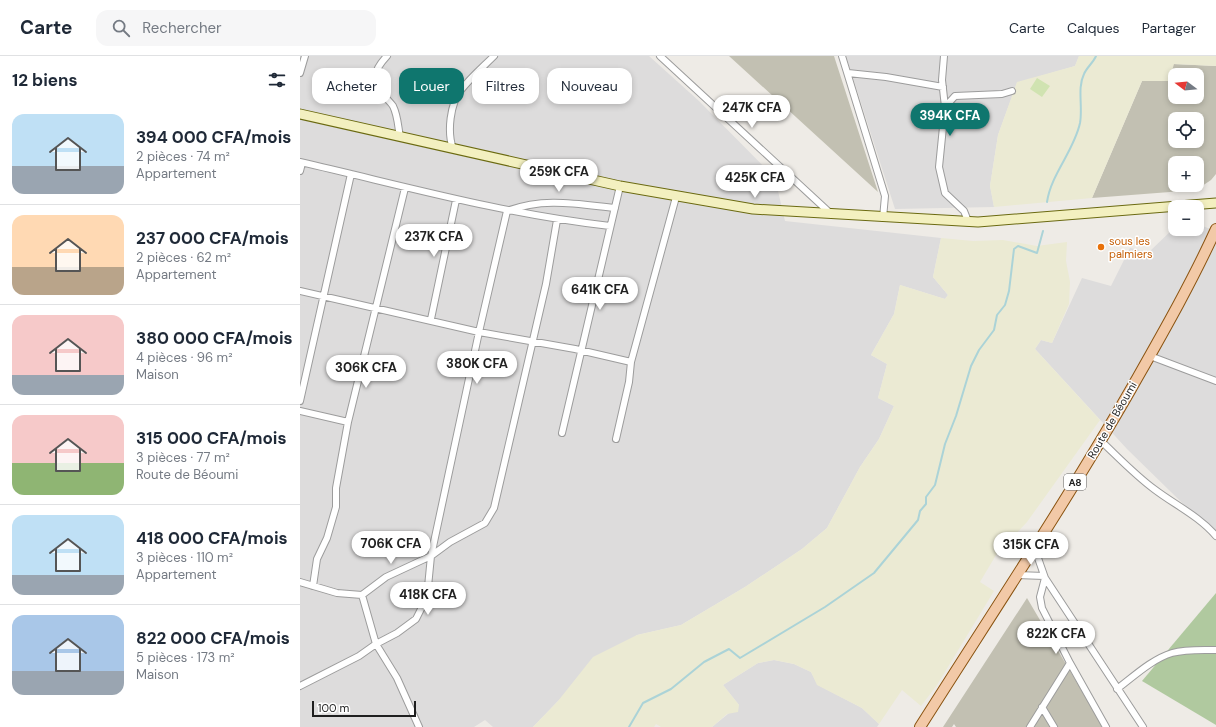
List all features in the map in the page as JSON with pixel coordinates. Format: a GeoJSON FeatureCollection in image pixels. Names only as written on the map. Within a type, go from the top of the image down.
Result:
{"type":"FeatureCollection","features":[{"type":"Feature","properties":{"kind":"main road"},"geometry":{"type":"LineString","coordinates":[[300,114],[620,186],[676,197],[752,209],[968,222],[1216,203]]}},
{"type":"Feature","properties":{"kind":"main road","name":"Route de Béoumi"},"geometry":{"type":"LineString","coordinates":[[920,727],[1101,442],[1193,278],[1216,229]]}},
{"type":"Feature","properties":{"kind":"street"},"geometry":{"type":"LineString","coordinates":[[300,73],[305,56]]}},
{"type":"Feature","properties":{"kind":"street"},"geometry":{"type":"LineString","coordinates":[[386,56],[376,69],[375,78],[378,87],[392,105],[396,115],[400,137]]}},
{"type":"Feature","properties":{"kind":"street"},"geometry":{"type":"LineString","coordinates":[[453,149],[449,128],[460,91],[494,56]]}},
{"type":"Feature","properties":{"kind":"street"},"geometry":{"type":"LineString","coordinates":[[660,56],[831,214]]}},
{"type":"Feature","properties":{"kind":"street"},"geometry":{"type":"LineString","coordinates":[[842,56],[885,196],[883,218]]}},
{"type":"Feature","properties":{"kind":"street"},"geometry":{"type":"LineString","coordinates":[[944,56],[943,87],[945,107],[938,167],[945,193],[964,212],[968,222]]}},
{"type":"Feature","properties":{"kind":"street"},"geometry":{"type":"LineString","coordinates":[[848,72],[943,87]]}},
{"type":"Feature","properties":{"kind":"street"},"geometry":{"type":"LineString","coordinates":[[945,107],[955,96],[1002,94],[1012,91]]}},
{"type":"Feature","properties":{"kind":"street"},"geometry":{"type":"LineString","coordinates":[[300,171],[301,162],[507,211],[557,220],[610,226]]}},
{"type":"Feature","properties":{"kind":"street"},"geometry":{"type":"LineString","coordinates":[[300,401],[351,174]]}},
{"type":"Feature","properties":{"kind":"street"},"geometry":{"type":"LineString","coordinates":[[562,433],[620,186]]}},
{"type":"Feature","properties":{"kind":"street"},"geometry":{"type":"LineString","coordinates":[[313,586],[317,559],[327,538],[336,507],[336,488],[348,422],[375,307],[406,188]]}},
{"type":"Feature","properties":{"kind":"street"},"geometry":{"type":"LineString","coordinates":[[616,439],[629,382],[631,362],[676,197]]}},
{"type":"Feature","properties":{"kind":"street"},"geometry":{"type":"LineString","coordinates":[[431,320],[456,200]]}},
{"type":"Feature","properties":{"kind":"street"},"geometry":{"type":"LineString","coordinates":[[507,211],[523,205],[539,202],[615,208]]}},
{"type":"Feature","properties":{"kind":"street"},"geometry":{"type":"LineString","coordinates":[[300,686],[359,656],[376,644],[397,633],[416,619],[427,597],[431,556],[479,332],[507,211]]}},
{"type":"Feature","properties":{"kind":"street"},"geometry":{"type":"LineString","coordinates":[[300,582],[337,592],[362,595],[386,578],[431,556],[450,542],[485,523],[494,508],[546,284],[557,220]]}},
{"type":"Feature","properties":{"kind":"street"},"geometry":{"type":"LineString","coordinates":[[300,291],[479,332],[582,351],[631,362]]}},
{"type":"Feature","properties":{"kind":"street"},"geometry":{"type":"LineString","coordinates":[[1150,356],[1216,381]]}},
{"type":"Feature","properties":{"kind":"street"},"geometry":{"type":"LineString","coordinates":[[300,411],[348,422]]}},
{"type":"Feature","properties":{"kind":"street"},"geometry":{"type":"LineString","coordinates":[[1101,442],[1152,488],[1180,509],[1204,523],[1216,536]]}},
{"type":"Feature","properties":{"kind":"street"},"geometry":{"type":"LineString","coordinates":[[1038,542],[1038,558],[1044,577],[1143,727]]}},
{"type":"Feature","properties":{"kind":"street"},"geometry":{"type":"LineString","coordinates":[[1017,575],[1044,577]]}},
{"type":"Feature","properties":{"kind":"street"},"geometry":{"type":"LineString","coordinates":[[1044,577],[1040,597],[1042,608],[1070,663],[1106,727]]}},
{"type":"Feature","properties":{"kind":"street"},"geometry":{"type":"LineString","coordinates":[[362,595],[376,644],[397,678],[419,727]]}},
{"type":"Feature","properties":{"kind":"street"},"geometry":{"type":"LineString","coordinates":[[1117,689],[1156,661],[1171,653],[1190,650],[1216,650]]}},
{"type":"Feature","properties":{"kind":"street"},"geometry":{"type":"LineString","coordinates":[[1030,727],[1070,663]]}},
{"type":"Feature","properties":{"kind":"street"},"geometry":{"type":"LineString","coordinates":[[1042,707],[1054,727]]}},
{"type":"Feature","properties":{"kind":"shaded area"},"geometry":{"type":"Polygon","coordinates":[[[300,56],[649,56],[699,101],[775,178],[785,221],[941,238],[933,277],[948,295],[945,299],[900,285],[894,314],[871,355],[887,364],[878,398],[894,406],[879,439],[860,467],[827,528],[802,549],[745,587],[681,625],[637,635],[558,701],[533,727],[493,727],[485,720],[474,727],[300,727],[300,56]]]}},
{"type":"Feature","properties":{"kind":"shaded area"},"geometry":{"type":"Polygon","coordinates":[[[729,56],[834,56],[878,192],[729,56]]]}},
{"type":"Feature","properties":{"kind":"shaded area"},"geometry":{"type":"Polygon","coordinates":[[[846,56],[1079,56],[1075,66],[1017,83],[998,135],[990,186],[994,207],[895,209],[846,56]]]}},
{"type":"Feature","properties":{"kind":"shaded area"},"geometry":{"type":"Polygon","coordinates":[[[1173,64],[1216,66],[1216,174],[1204,185],[1204,156],[1168,156],[1168,192],[1170,192],[1092,198],[1142,81],[1168,81],[1168,104],[1204,104],[1204,68],[1172,68],[1173,64]]]}},
{"type":"Feature","properties":{"kind":"shaded area"},"geometry":{"type":"Polygon","coordinates":[[[1204,227],[1216,231],[1216,536],[1127,449],[1035,349],[1041,340],[1052,343],[1082,278],[1111,286],[1130,248],[1149,252],[1168,234],[1168,236],[1204,236],[1204,227]]]}},
{"type":"Feature","properties":{"kind":"shaded area"},"geometry":{"type":"Polygon","coordinates":[[[1027,598],[1103,727],[956,727],[954,724],[952,727],[943,727],[1027,598]]]}},
{"type":"Feature","properties":{"kind":"shaded area"},"geometry":{"type":"Polygon","coordinates":[[[774,660],[794,664],[811,672],[818,685],[862,708],[879,724],[877,727],[712,727],[739,705],[723,685],[758,663],[774,660]]]}},
{"type":"Feature","properties":{"kind":"green space"},"geometry":{"type":"Polygon","coordinates":[[[1079,56],[1216,56],[1216,66],[1174,64],[1173,68],[1168,68],[1168,81],[1142,81],[1092,198],[994,207],[990,186],[998,135],[1017,82],[1075,66],[1079,56]]]}},
{"type":"Feature","properties":{"kind":"green space"},"geometry":{"type":"Polygon","coordinates":[[[1037,78],[1050,86],[1042,97],[1030,89],[1037,78]]]}},
{"type":"Feature","properties":{"kind":"green space"},"geometry":{"type":"Polygon","coordinates":[[[941,238],[973,241],[1003,240],[1037,246],[1067,242],[1066,261],[1070,282],[1069,304],[1052,343],[1041,340],[1035,349],[1100,420],[1027,522],[996,555],[980,582],[994,591],[937,685],[921,706],[902,690],[879,724],[862,708],[817,685],[811,672],[794,664],[774,660],[758,663],[723,685],[739,705],[738,712],[727,714],[712,727],[661,727],[656,724],[654,727],[533,727],[558,701],[593,657],[637,635],[681,625],[745,587],[802,549],[827,528],[860,467],[879,439],[894,406],[878,398],[887,364],[871,355],[894,314],[900,285],[945,299],[948,295],[933,277],[941,238]]]}},
{"type":"Feature","properties":{"kind":"green space"},"geometry":{"type":"Polygon","coordinates":[[[1216,593],[1216,725],[1142,681],[1216,593]]]}},
{"type":"Feature","properties":{"kind":"waterway"},"geometry":{"type":"LineString","coordinates":[[1047,202],[1053,182],[1077,133],[1081,117],[1080,91],[1082,79],[1096,56]]}},
{"type":"Feature","properties":{"kind":"waterway"},"geometry":{"type":"LineString","coordinates":[[629,727],[643,703],[671,689],[704,662],[729,649],[740,658],[825,607],[874,573],[918,520],[920,511],[926,504],[926,497],[935,485],[945,444],[956,416],[971,366],[979,350],[994,330],[997,315],[1005,305],[1009,291],[1014,249],[1018,246],[1037,253],[1043,231]]}},
{"type":"Feature","properties":{"kind":"place","name":"sous les palmiers"},"geometry":{"type":"Point","coordinates":[1101,247]}}]}
